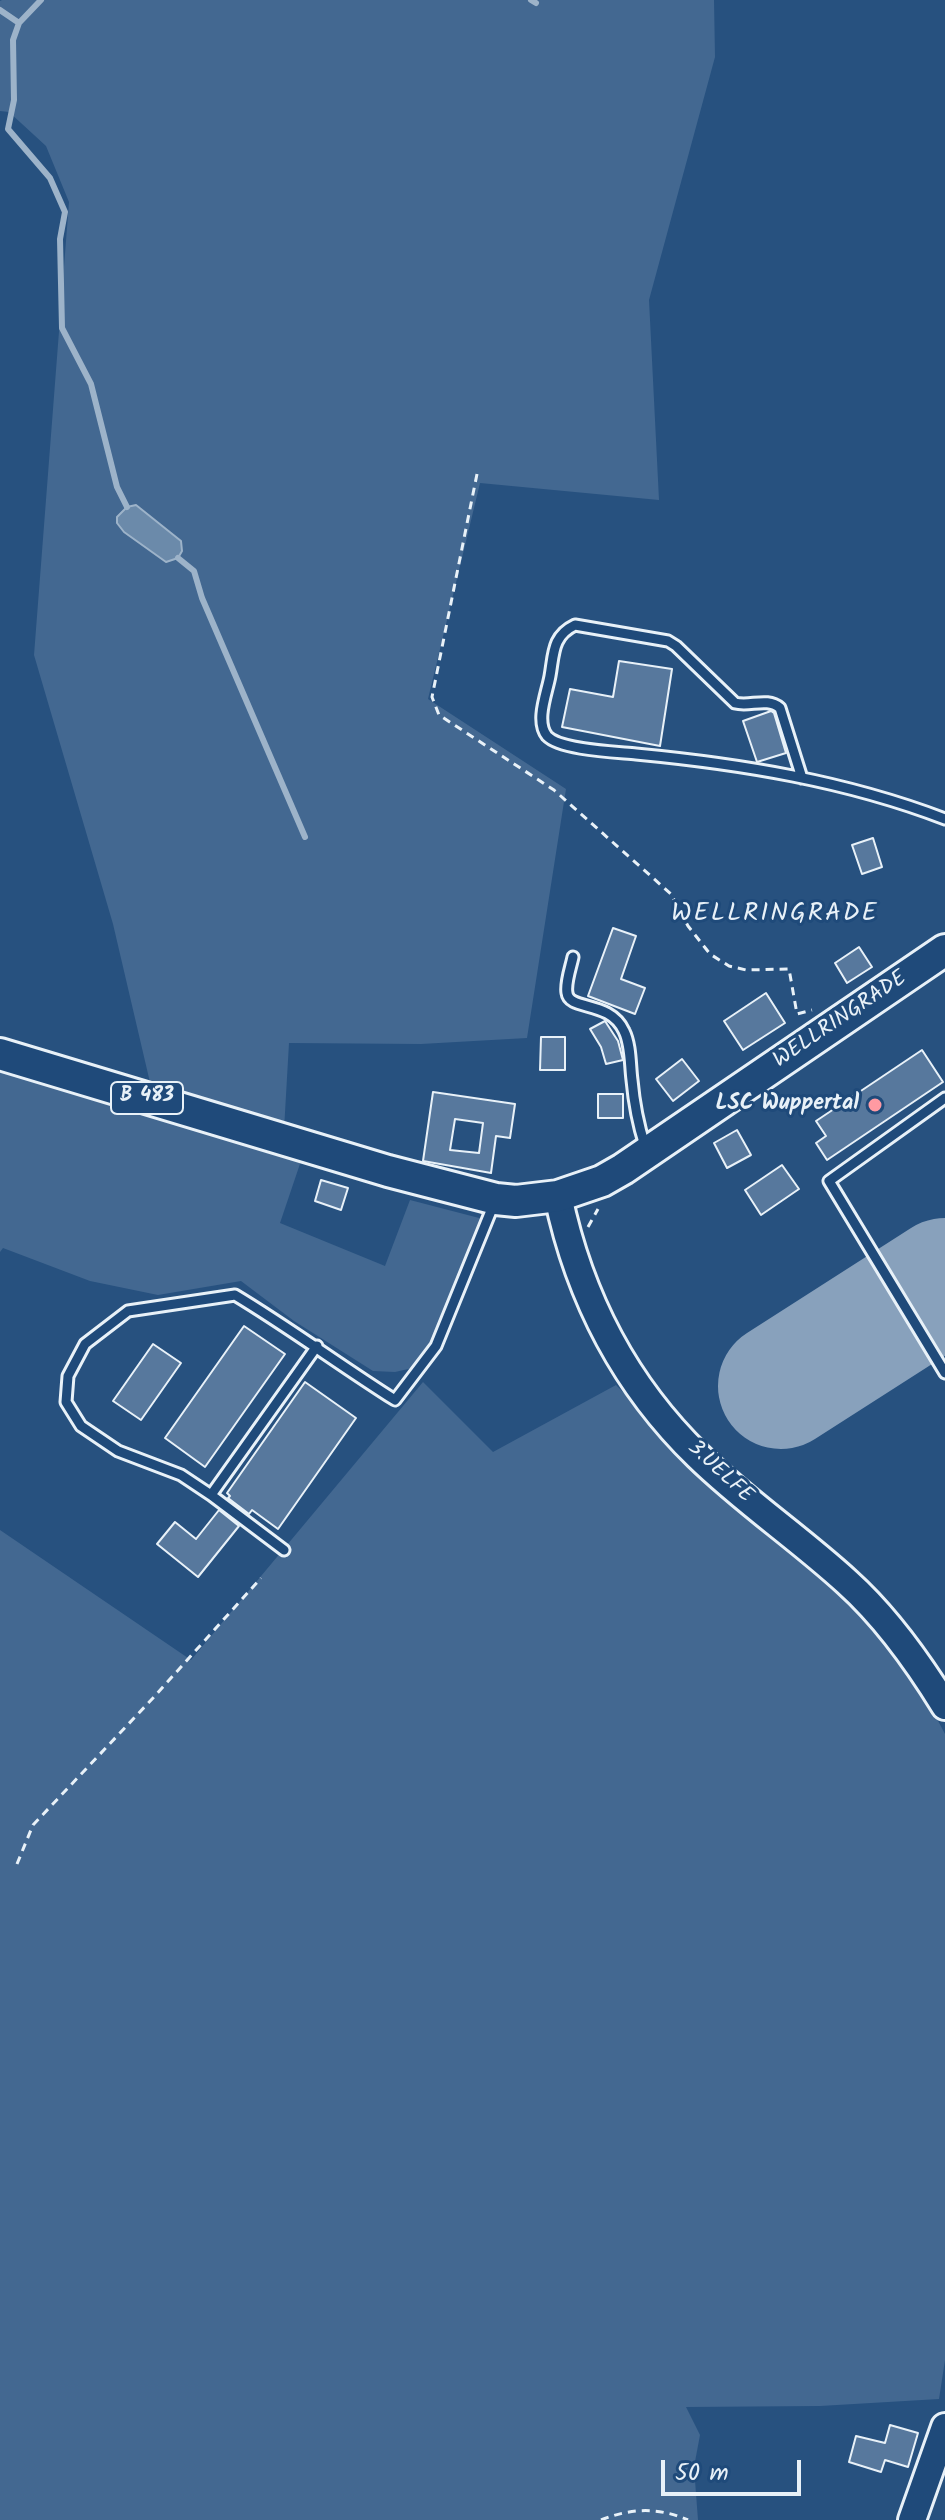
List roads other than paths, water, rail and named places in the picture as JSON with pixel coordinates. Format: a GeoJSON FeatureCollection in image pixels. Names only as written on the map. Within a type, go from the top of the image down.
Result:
{"type":"FeatureCollection","features":[{"type":"Feature","properties":{"kind":"main road","name":"WELLRINGRADE"},"geometry":{"type":"LineString","coordinates":[[0,1054],[295,1143],[496,1199],[516,1201],[558,1196],[602,1181],[945,950]]}},
{"type":"Feature","properties":{"kind":"street","name":"3.UELFE"},"geometry":{"type":"LineString","coordinates":[[558,1196],[578,1272],[596,1313],[616,1354],[652,1406],[698,1456],[849,1583],[900,1640],[945,1706]]}},
{"type":"Feature","properties":{"kind":"street"},"geometry":{"type":"LineString","coordinates":[[912,2520],[945,2427]]}},
{"type":"Feature","properties":{"kind":"lane"},"geometry":{"type":"LineString","coordinates":[[802,778],[780,708],[768,702],[745,706],[735,703],[668,641],[575,625],[563,631],[556,643],[542,719],[545,732],[557,742],[802,778],[883,798],[945,819]]}},
{"type":"Feature","properties":{"kind":"lane"},"geometry":{"type":"LineString","coordinates":[[573,957],[567,993],[570,1000],[575,1004],[599,1007],[616,1017],[626,1033],[635,1109],[647,1153]]}},
{"type":"Feature","properties":{"kind":"lane"},"geometry":{"type":"LineString","coordinates":[[945,1098],[829,1181],[945,1373]]}},
{"type":"Feature","properties":{"kind":"lane"},"geometry":{"type":"LineString","coordinates":[[284,1550],[181,1475],[118,1451],[81,1426],[66,1402],[68,1376],[85,1344],[128,1311],[235,1295],[395,1400],[436,1346],[496,1199]]}},
{"type":"Feature","properties":{"kind":"lane"},"geometry":{"type":"LineString","coordinates":[[211,1495],[317,1346]]}},
{"type":"Feature","properties":{"kind":"waterway"},"geometry":{"type":"LineString","coordinates":[[0,10],[19,23],[41,0]]}},
{"type":"Feature","properties":{"kind":"waterway"},"geometry":{"type":"LineString","coordinates":[[531,0],[536,3]]}},
{"type":"Feature","properties":{"kind":"waterway"},"geometry":{"type":"LineString","coordinates":[[19,23],[13,40],[14,100],[8,129],[50,178],[65,212],[60,239],[62,328],[91,384],[117,487],[127,507]]}},
{"type":"Feature","properties":{"kind":"waterway"},"geometry":{"type":"LineString","coordinates":[[178,558],[194,571],[202,598],[305,837]]}},
{"type":"Feature","properties":{"kind":"place","name":"LSC Wuppertal"},"geometry":{"type":"Point","coordinates":[875,1105]}},
{"type":"Feature","properties":{"kind":"district","name":"WELLRINGRADE"},"geometry":{"type":"Point","coordinates":[775,916]}}]}
